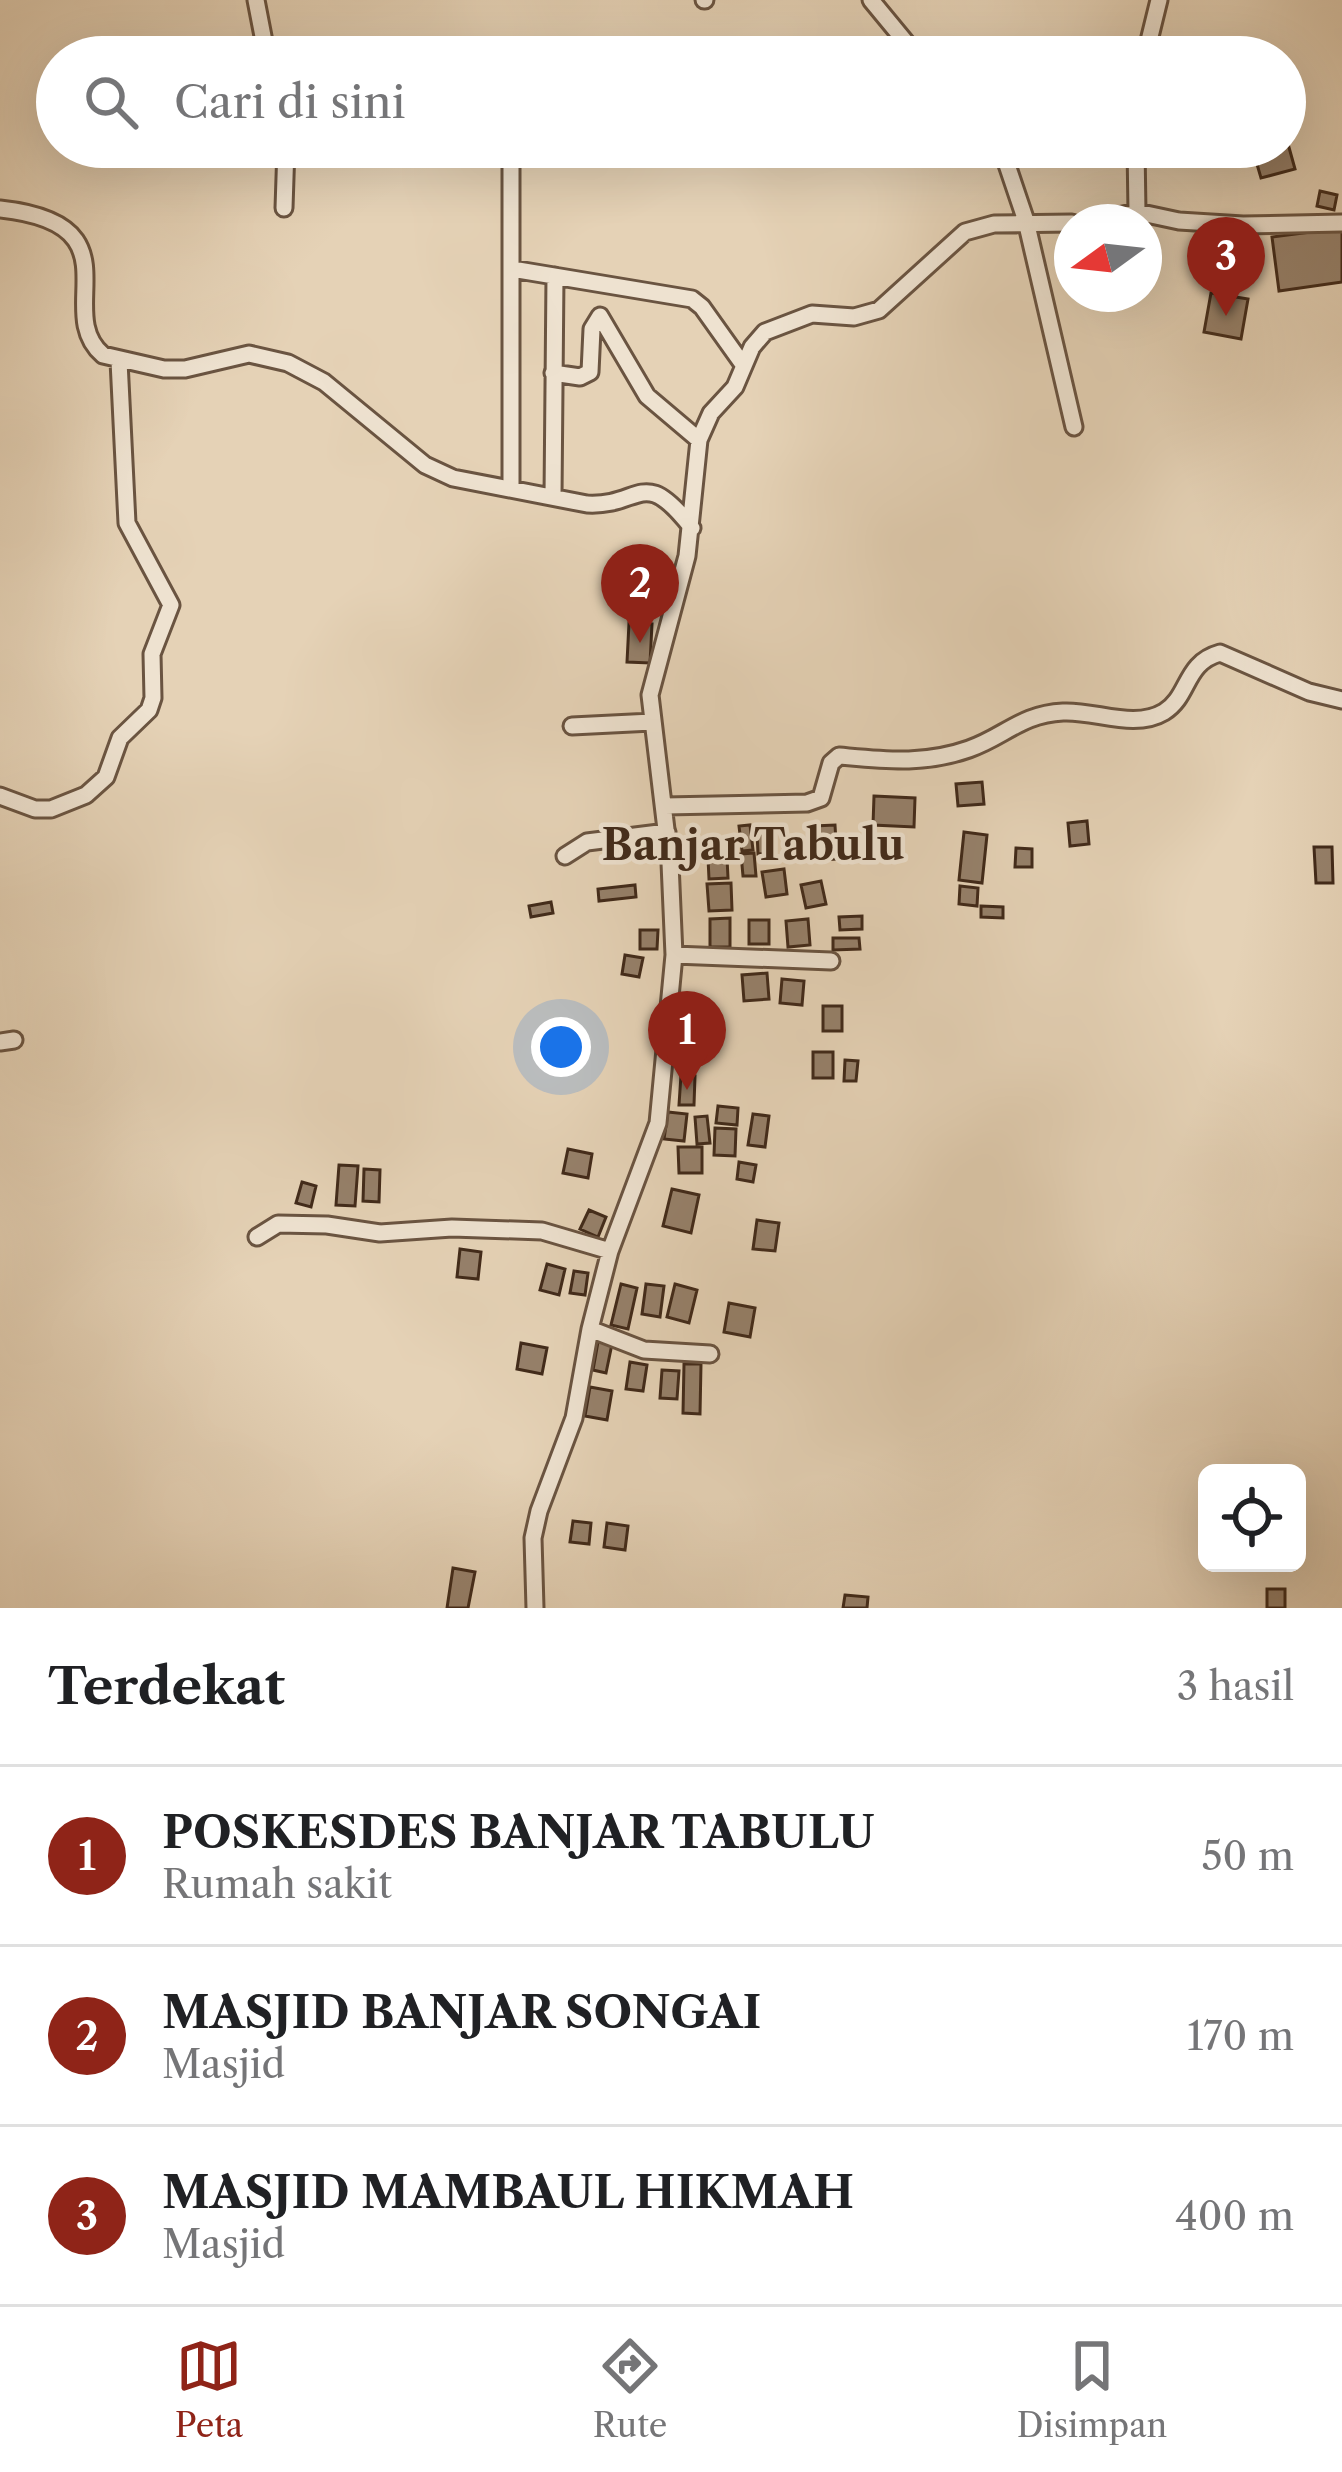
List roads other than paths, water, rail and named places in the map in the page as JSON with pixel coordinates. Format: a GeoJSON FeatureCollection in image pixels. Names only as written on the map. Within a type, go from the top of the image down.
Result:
{"type":"FeatureCollection","features":[{"type":"Feature","properties":{"kind":"street"},"geometry":{"type":"LineString","coordinates":[[256,0],[263,36]]}},
{"type":"Feature","properties":{"kind":"street"},"geometry":{"type":"LineString","coordinates":[[871,0],[901,36]]}},
{"type":"Feature","properties":{"kind":"street"},"geometry":{"type":"LineString","coordinates":[[1150,36],[1159,0]]}},
{"type":"Feature","properties":{"kind":"street"},"geometry":{"type":"LineString","coordinates":[[284,208],[285,168]]}},
{"type":"Feature","properties":{"kind":"street"},"geometry":{"type":"LineString","coordinates":[[511,487],[512,168]]}},
{"type":"Feature","properties":{"kind":"street"},"geometry":{"type":"LineString","coordinates":[[1008,168],[1026,221],[1074,427]]}},
{"type":"Feature","properties":{"kind":"street"},"geometry":{"type":"LineString","coordinates":[[1137,168],[1138,204]]}},
{"type":"Feature","properties":{"kind":"street"},"geometry":{"type":"LineString","coordinates":[[0,208],[42,214],[70,234],[82,259],[89,336],[98,352],[119,361],[185,369],[249,353],[287,363],[324,382],[424,465],[454,478],[600,505],[634,492],[649,492],[665,499],[692,528]]}},
{"type":"Feature","properties":{"kind":"street"},"geometry":{"type":"LineString","coordinates":[[1162,217],[1263,226],[1342,223]]}},
{"type":"Feature","properties":{"kind":"street"},"geometry":{"type":"LineString","coordinates":[[535,1608],[533,1538],[539,1511],[574,1418],[610,1251],[658,1123],[674,955],[651,679],[692,528],[699,440],[711,413],[735,387],[752,347],[765,332],[812,314],[854,316],[879,310],[964,232],[1026,221],[1054,222]]}},
{"type":"Feature","properties":{"kind":"street"},"geometry":{"type":"LineString","coordinates":[[512,269],[692,299],[744,366]]}},
{"type":"Feature","properties":{"kind":"street"},"geometry":{"type":"LineString","coordinates":[[553,497],[554,276]]}},
{"type":"Feature","properties":{"kind":"street"},"geometry":{"type":"LineString","coordinates":[[553,374],[580,377],[590,372],[592,329],[600,316],[647,396],[699,440]]}},
{"type":"Feature","properties":{"kind":"street"},"geometry":{"type":"LineString","coordinates":[[0,796],[51,809],[86,795],[106,777],[120,738],[142,718],[153,698],[152,654],[171,605],[127,523],[123,505],[119,361]]}},
{"type":"Feature","properties":{"kind":"street"},"geometry":{"type":"LineString","coordinates":[[665,806],[807,803],[821,797],[834,757],[925,761],[968,750],[1037,715],[1075,711],[1140,720],[1166,712],[1196,665],[1220,653],[1309,692],[1342,700]]}},
{"type":"Feature","properties":{"kind":"street"},"geometry":{"type":"LineString","coordinates":[[572,726],[652,722]]}},
{"type":"Feature","properties":{"kind":"street"},"geometry":{"type":"LineString","coordinates":[[566,856],[587,842],[667,832]]}},
{"type":"Feature","properties":{"kind":"street"},"geometry":{"type":"LineString","coordinates":[[674,955],[831,961]]}},
{"type":"Feature","properties":{"kind":"street"},"geometry":{"type":"LineString","coordinates":[[257,1237],[278,1224],[380,1233],[452,1228],[542,1231],[610,1251]]}},
{"type":"Feature","properties":{"kind":"street"},"geometry":{"type":"LineString","coordinates":[[590,1329],[644,1350],[710,1354]]}},
{"type":"Feature","properties":{"kind":"place","name":"MASJID MAMBAUL HIKMAH"},"geometry":{"type":"Point","coordinates":[1226,316]}},
{"type":"Feature","properties":{"kind":"place","name":"MASJID BANJAR SONGAI"},"geometry":{"type":"Point","coordinates":[640,643]}},
{"type":"Feature","properties":{"kind":"place","name":"POSKESDES BANJAR TABULU"},"geometry":{"type":"Point","coordinates":[687,1090]}},
{"type":"Feature","properties":{"kind":"district","name":"Banjar Tabulu"},"geometry":{"type":"Point","coordinates":[753,845]}}]}
